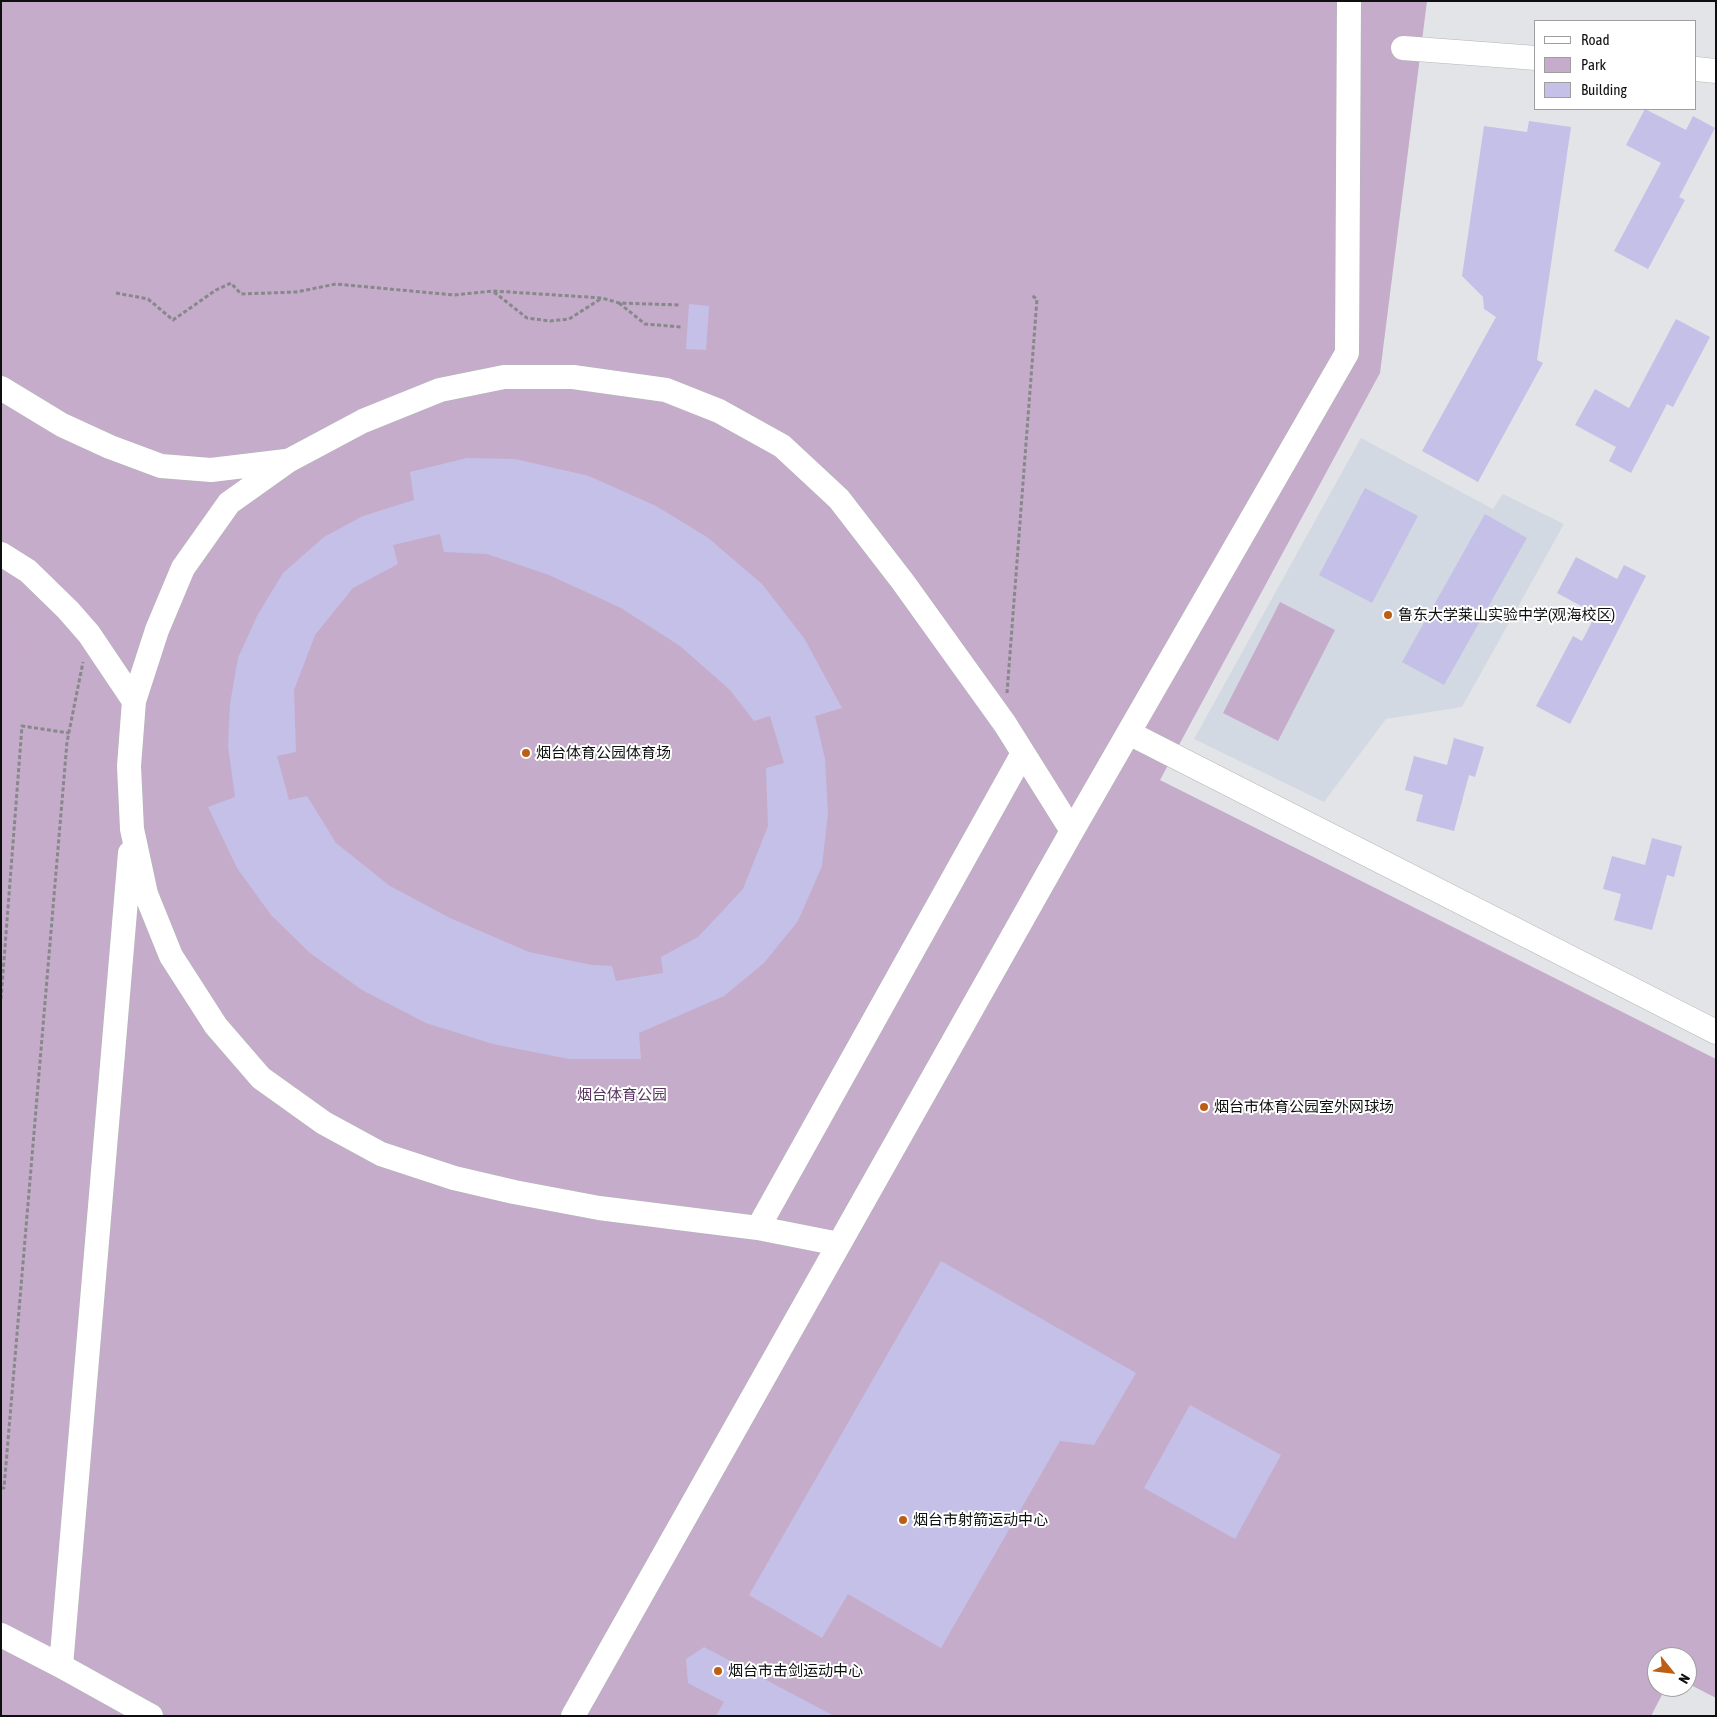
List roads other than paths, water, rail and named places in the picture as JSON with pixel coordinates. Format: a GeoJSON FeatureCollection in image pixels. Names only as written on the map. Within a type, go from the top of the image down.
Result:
{"type":"FeatureCollection","features":[{"type":"Feature","properties":{"kind":"street"},"geometry":{"type":"LineString","coordinates":[[573,1716],[1072,832],[1347,353],[1349,1]]}},
{"type":"Feature","properties":{"kind":"street"},"geometry":{"type":"LineString","coordinates":[[1403,48],[1534,58]]}},
{"type":"Feature","properties":{"kind":"street"},"geometry":{"type":"LineString","coordinates":[[1697,69],[1716,71]]}},
{"type":"Feature","properties":{"kind":"street"},"geometry":{"type":"LineString","coordinates":[[61,1666],[132,829],[129,766],[134,701],[157,630],[184,568],[230,503],[288,461],[363,421],[440,390],[504,377],[573,377],[666,390],[719,410],[782,446],[839,499],[903,582],[1005,724],[1072,832]]}},
{"type":"Feature","properties":{"kind":"street"},"geometry":{"type":"LineString","coordinates":[[1,388],[62,425],[110,447],[161,466],[211,470],[288,461]]}},
{"type":"Feature","properties":{"kind":"street"},"geometry":{"type":"LineString","coordinates":[[1,554],[28,571],[68,610],[89,634],[134,701]]}},
{"type":"Feature","properties":{"kind":"street"},"geometry":{"type":"LineString","coordinates":[[1129,733],[1716,1032]]}},
{"type":"Feature","properties":{"kind":"street"},"geometry":{"type":"LineString","coordinates":[[758,1228],[1023,753]]}},
{"type":"Feature","properties":{"kind":"street"},"geometry":{"type":"LineString","coordinates":[[132,829],[146,894],[171,956],[216,1026],[261,1078],[324,1122],[381,1154],[454,1178],[514,1192],[599,1208],[758,1228],[839,1244]]}},
{"type":"Feature","properties":{"kind":"street"},"geometry":{"type":"LineString","coordinates":[[1,1635],[151,1716]]}},
{"type":"Feature","properties":{"kind":"place","name":"鲁东大学莱山实验中学(观海校区)"},"geometry":{"type":"Point","coordinates":[1388,615]}},
{"type":"Feature","properties":{"kind":"place","name":"烟台体育公园体育场"},"geometry":{"type":"Point","coordinates":[526,753]}},
{"type":"Feature","properties":{"kind":"place","name":"烟台市体育公园室外网球场"},"geometry":{"type":"Point","coordinates":[1204,1107]}},
{"type":"Feature","properties":{"kind":"place","name":"烟台市射箭运动中心"},"geometry":{"type":"Point","coordinates":[903,1520]}},
{"type":"Feature","properties":{"kind":"place","name":"烟台市击剑运动中心"},"geometry":{"type":"Point","coordinates":[718,1671]}},
{"type":"Feature","properties":{"kind":"park label","name":"烟台体育公园"},"geometry":{"type":"Point","coordinates":[622,1095]}}]}
